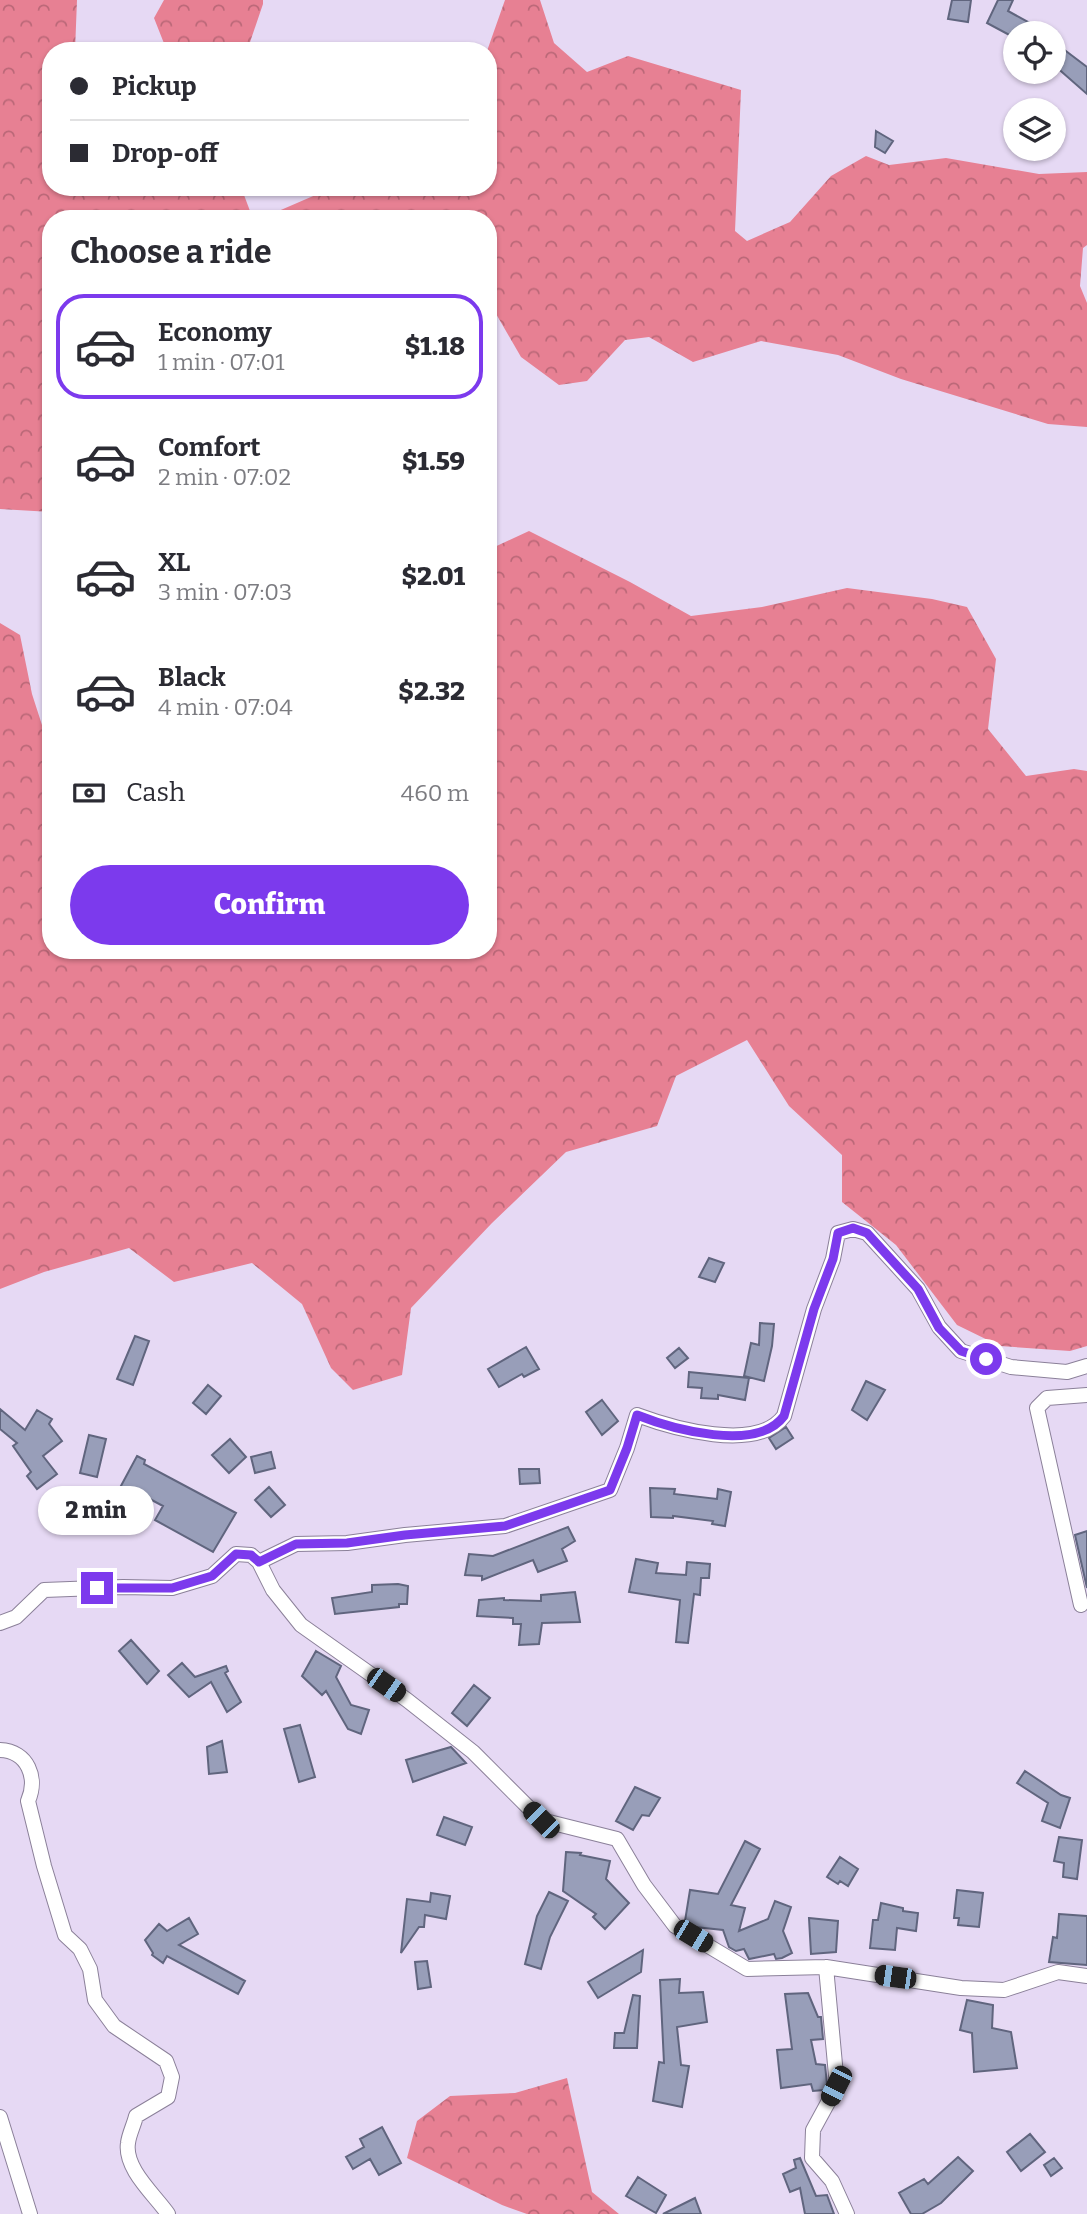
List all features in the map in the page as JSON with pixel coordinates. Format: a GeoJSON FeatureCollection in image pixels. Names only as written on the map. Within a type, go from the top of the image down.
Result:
{"type":"FeatureCollection","features":[{"type":"Feature","properties":{"kind":"street"},"geometry":{"type":"LineString","coordinates":[[259,1562],[296,1544],[347,1543],[505,1526],[610,1490],[637,1415],[660,1424],[718,1436],[762,1433],[779,1423],[784,1416],[814,1309],[833,1259],[838,1233],[853,1228],[867,1233],[918,1289],[939,1328],[961,1351],[1011,1367],[1067,1372],[1087,1366]]}},
{"type":"Feature","properties":{"kind":"street"},"geometry":{"type":"LineString","coordinates":[[1081,1605],[1037,1408],[1047,1398],[1087,1395]]}},
{"type":"Feature","properties":{"kind":"street"},"geometry":{"type":"LineString","coordinates":[[0,1623],[16,1617],[44,1590],[172,1588],[212,1576],[236,1554],[251,1555],[259,1562],[273,1590],[301,1625],[407,1700],[464,1745],[541,1820],[617,1839],[644,1885],[674,1926],[747,1969],[825,1968],[961,1988],[1004,1990],[1058,1972],[1087,1976]]}},
{"type":"Feature","properties":{"kind":"street"},"geometry":{"type":"LineString","coordinates":[[0,1750],[16,1754],[25,1760],[31,1770],[33,1791],[28,1801],[44,1866],[65,1935],[80,1949],[90,1969],[94,2000],[114,2026],[166,2061],[172,2077],[168,2097],[136,2116],[127,2145],[142,2184],[168,2214]]}},
{"type":"Feature","properties":{"kind":"street"},"geometry":{"type":"LineString","coordinates":[[825,1968],[836,2086],[813,2130],[812,2158],[832,2182],[847,2214]]}},
{"type":"Feature","properties":{"kind":"street"},"geometry":{"type":"LineString","coordinates":[[0,2117],[30,2214]]}},
{"type":"Feature","properties":{"kind":"green space"},"geometry":{"type":"Polygon","coordinates":[[[0,0],[77,0],[75,42],[42,42],[42,196],[244,196],[250,210],[42,210],[42,511],[0,509],[0,0]]]}},
{"type":"Feature","properties":{"kind":"green space"},"geometry":{"type":"Polygon","coordinates":[[[164,0],[263,0],[250,42],[163,42],[154,18],[164,0]]]}},
{"type":"Feature","properties":{"kind":"green space"},"geometry":{"type":"Polygon","coordinates":[[[505,0],[540,0],[554,43],[587,72],[628,56],[741,90],[735,231],[747,241],[790,222],[831,176],[866,156],[889,165],[946,158],[1039,174],[1087,172],[1087,245],[1083,248],[1080,286],[1087,303],[1087,427],[1048,424],[901,379],[838,355],[761,341],[693,362],[649,337],[625,340],[587,381],[559,385],[521,357],[497,316],[497,210],[281,210],[313,196],[497,196],[497,42],[490,42],[505,0]]]}},
{"type":"Feature","properties":{"kind":"green space"},"geometry":{"type":"Polygon","coordinates":[[[529,531],[691,616],[762,607],[847,588],[932,599],[967,607],[996,659],[988,729],[1026,776],[1074,769],[1087,771],[1087,1346],[1070,1351],[1000,1346],[957,1325],[896,1245],[842,1202],[842,1155],[789,1106],[747,1040],[676,1076],[657,1126],[566,1152],[492,1223],[411,1308],[402,1375],[353,1390],[331,1368],[302,1304],[252,1263],[174,1282],[129,1248],[44,1272],[0,1289],[0,623],[20,635],[32,694],[42,725],[42,959],[497,959],[497,546],[529,531]]]}},
{"type":"Feature","properties":{"kind":"green space"},"geometry":{"type":"Polygon","coordinates":[[[567,2078],[592,2192],[619,2214],[527,2214],[502,2205],[407,2158],[417,2121],[450,2096],[515,2093],[567,2078]]]}},
{"type":"Feature","properties":{"kind":"building"},"geometry":{"type":"Polygon","coordinates":[[[952,0],[971,0],[968,22],[948,19],[952,0]]]}},
{"type":"Feature","properties":{"kind":"building"},"geometry":{"type":"Polygon","coordinates":[[[998,0],[1013,0],[1008,11],[1026,21],[1003,21],[1003,32],[987,23],[998,0]]]}},
{"type":"Feature","properties":{"kind":"building"},"geometry":{"type":"Polygon","coordinates":[[[1066,51],[1087,67],[1087,94],[1066,76],[1066,51]]]}},
{"type":"Feature","properties":{"kind":"building"},"geometry":{"type":"Polygon","coordinates":[[[876,131],[893,141],[885,153],[875,147],[876,131]]]}},
{"type":"Feature","properties":{"kind":"building"},"geometry":{"type":"Polygon","coordinates":[[[709,1258],[724,1263],[715,1282],[699,1277],[709,1258]]]}},
{"type":"Feature","properties":{"kind":"building"},"geometry":{"type":"Polygon","coordinates":[[[760,1323],[774,1324],[764,1381],[744,1376],[751,1343],[759,1345],[760,1323]]]}},
{"type":"Feature","properties":{"kind":"building"},"geometry":{"type":"Polygon","coordinates":[[[135,1336],[149,1341],[133,1385],[117,1379],[135,1336]]]}},
{"type":"Feature","properties":{"kind":"building"},"geometry":{"type":"Polygon","coordinates":[[[526,1347],[539,1369],[524,1377],[522,1374],[499,1387],[488,1369],[526,1347]]]}},
{"type":"Feature","properties":{"kind":"building"},"geometry":{"type":"Polygon","coordinates":[[[679,1348],[688,1358],[675,1368],[667,1358],[679,1348]]]}},
{"type":"Feature","properties":{"kind":"building"},"geometry":{"type":"Polygon","coordinates":[[[689,1372],[749,1378],[745,1400],[718,1395],[718,1399],[701,1398],[702,1388],[688,1387],[689,1372]]]}},
{"type":"Feature","properties":{"kind":"building"},"geometry":{"type":"Polygon","coordinates":[[[866,1381],[885,1390],[867,1420],[852,1410],[866,1381]]]}},
{"type":"Feature","properties":{"kind":"building"},"geometry":{"type":"Polygon","coordinates":[[[208,1385],[221,1396],[206,1414],[193,1403],[208,1385]]]}},
{"type":"Feature","properties":{"kind":"building"},"geometry":{"type":"Polygon","coordinates":[[[602,1400],[618,1421],[602,1435],[586,1412],[602,1400]]]}},
{"type":"Feature","properties":{"kind":"building"},"geometry":{"type":"Polygon","coordinates":[[[0,1409],[25,1430],[37,1410],[52,1419],[49,1424],[62,1441],[43,1456],[57,1474],[37,1489],[27,1476],[31,1472],[13,1446],[17,1443],[0,1429],[0,1409]]]}},
{"type":"Feature","properties":{"kind":"building"},"geometry":{"type":"Polygon","coordinates":[[[786,1427],[793,1438],[776,1449],[769,1438],[786,1427]]]}},
{"type":"Feature","properties":{"kind":"building"},"geometry":{"type":"Polygon","coordinates":[[[89,1435],[106,1439],[97,1477],[80,1473],[89,1435]]]}},
{"type":"Feature","properties":{"kind":"building"},"geometry":{"type":"Polygon","coordinates":[[[230,1439],[246,1457],[229,1473],[212,1455],[230,1439]]]}},
{"type":"Feature","properties":{"kind":"building"},"geometry":{"type":"Polygon","coordinates":[[[271,1452],[275,1468],[255,1473],[251,1457],[271,1452]]]}},
{"type":"Feature","properties":{"kind":"building"},"geometry":{"type":"Polygon","coordinates":[[[137,1456],[145,1460],[144,1464],[236,1513],[213,1552],[155,1520],[163,1506],[133,1490],[119,1525],[102,1518],[110,1496],[115,1497],[137,1456]]]}},
{"type":"Feature","properties":{"kind":"building"},"geometry":{"type":"Polygon","coordinates":[[[519,1469],[539,1469],[540,1483],[520,1484],[519,1469]]]}},
{"type":"Feature","properties":{"kind":"building"},"geometry":{"type":"Polygon","coordinates":[[[269,1487],[285,1505],[271,1517],[255,1500],[269,1487]]]}},
{"type":"Feature","properties":{"kind":"building"},"geometry":{"type":"Polygon","coordinates":[[[650,1488],[675,1489],[674,1494],[717,1499],[718,1489],[731,1492],[725,1526],[712,1524],[713,1521],[673,1516],[651,1517],[650,1488]]]}},
{"type":"Feature","properties":{"kind":"building"},"geometry":{"type":"Polygon","coordinates":[[[568,1527],[575,1541],[562,1549],[567,1561],[538,1572],[533,1560],[482,1580],[482,1576],[465,1575],[469,1554],[493,1556],[568,1527]]]}},
{"type":"Feature","properties":{"kind":"building"},"geometry":{"type":"Polygon","coordinates":[[[1087,1531],[1087,1588],[1075,1535],[1087,1531]]]}},
{"type":"Feature","properties":{"kind":"building"},"geometry":{"type":"Polygon","coordinates":[[[636,1559],[658,1563],[656,1573],[686,1575],[687,1562],[710,1564],[709,1578],[701,1578],[700,1595],[694,1594],[688,1643],[676,1642],[680,1600],[629,1592],[636,1559]]]}},
{"type":"Feature","properties":{"kind":"building"},"geometry":{"type":"Polygon","coordinates":[[[372,1585],[408,1586],[407,1604],[335,1614],[332,1598],[372,1592],[372,1585]]]}},
{"type":"Feature","properties":{"kind":"building"},"geometry":{"type":"Polygon","coordinates":[[[575,1592],[580,1622],[542,1623],[539,1644],[519,1645],[521,1624],[513,1624],[513,1618],[477,1616],[479,1600],[504,1598],[541,1601],[541,1595],[575,1592]]]}},
{"type":"Feature","properties":{"kind":"building"},"geometry":{"type":"Polygon","coordinates":[[[131,1640],[159,1671],[147,1684],[119,1651],[131,1640]]]}},
{"type":"Feature","properties":{"kind":"building"},"geometry":{"type":"Polygon","coordinates":[[[316,1651],[341,1666],[336,1677],[351,1705],[369,1710],[361,1734],[348,1729],[326,1691],[322,1695],[302,1676],[316,1651]]]}},
{"type":"Feature","properties":{"kind":"building"},"geometry":{"type":"Polygon","coordinates":[[[182,1663],[195,1677],[226,1666],[228,1671],[225,1673],[241,1702],[227,1712],[211,1682],[189,1697],[168,1675],[182,1663]]]}},
{"type":"Feature","properties":{"kind":"building"},"geometry":{"type":"Polygon","coordinates":[[[474,1685],[490,1698],[467,1726],[452,1713],[474,1685]]]}},
{"type":"Feature","properties":{"kind":"building"},"geometry":{"type":"Polygon","coordinates":[[[300,1725],[315,1777],[299,1782],[284,1729],[300,1725]]]}},
{"type":"Feature","properties":{"kind":"building"},"geometry":{"type":"Polygon","coordinates":[[[222,1741],[227,1772],[209,1774],[207,1747],[222,1741]]]}},
{"type":"Feature","properties":{"kind":"building"},"geometry":{"type":"Polygon","coordinates":[[[451,1747],[466,1763],[413,1782],[406,1760],[451,1747]]]}},
{"type":"Feature","properties":{"kind":"building"},"geometry":{"type":"Polygon","coordinates":[[[1025,1771],[1070,1798],[1060,1828],[1042,1821],[1048,1803],[1017,1783],[1025,1771]]]}},
{"type":"Feature","properties":{"kind":"building"},"geometry":{"type":"Polygon","coordinates":[[[635,1787],[660,1798],[649,1816],[642,1815],[633,1830],[616,1821],[635,1787]]]}},
{"type":"Feature","properties":{"kind":"building"},"geometry":{"type":"Polygon","coordinates":[[[444,1817],[472,1827],[465,1845],[437,1835],[444,1817]]]}},
{"type":"Feature","properties":{"kind":"building"},"geometry":{"type":"Polygon","coordinates":[[[1059,1837],[1082,1840],[1077,1879],[1063,1877],[1064,1863],[1054,1861],[1059,1837]]]}},
{"type":"Feature","properties":{"kind":"building"},"geometry":{"type":"Polygon","coordinates":[[[745,1841],[760,1849],[731,1905],[745,1908],[739,1931],[768,1919],[775,1901],[791,1907],[783,1931],[792,1953],[782,1958],[776,1959],[774,1954],[749,1959],[744,1949],[736,1951],[729,1947],[723,1930],[695,1927],[685,1921],[690,1890],[718,1894],[745,1841]]]}},
{"type":"Feature","properties":{"kind":"building"},"geometry":{"type":"Polygon","coordinates":[[[566,1852],[610,1861],[606,1879],[629,1903],[605,1929],[593,1917],[596,1914],[563,1891],[566,1852]]]}},
{"type":"Feature","properties":{"kind":"building"},"geometry":{"type":"Polygon","coordinates":[[[840,1857],[858,1869],[848,1886],[840,1881],[838,1884],[827,1877],[840,1857]]]}},
{"type":"Feature","properties":{"kind":"building"},"geometry":{"type":"Polygon","coordinates":[[[957,1890],[983,1893],[979,1927],[958,1925],[959,1918],[954,1918],[957,1890]]]}},
{"type":"Feature","properties":{"kind":"building"},"geometry":{"type":"Polygon","coordinates":[[[549,1892],[568,1901],[550,1937],[541,1969],[525,1964],[537,1916],[549,1892]]]}},
{"type":"Feature","properties":{"kind":"building"},"geometry":{"type":"Polygon","coordinates":[[[431,1893],[450,1896],[446,1919],[425,1915],[424,1927],[419,1927],[401,1953],[407,1899],[430,1902],[431,1893]]]}},
{"type":"Feature","properties":{"kind":"building"},"geometry":{"type":"Polygon","coordinates":[[[881,1903],[918,1913],[916,1931],[897,1928],[895,1950],[870,1948],[873,1920],[878,1920],[881,1903]]]}},
{"type":"Feature","properties":{"kind":"building"},"geometry":{"type":"Polygon","coordinates":[[[1059,1914],[1087,1916],[1087,1965],[1049,1962],[1053,1937],[1057,1938],[1059,1914]]]}},
{"type":"Feature","properties":{"kind":"building"},"geometry":{"type":"Polygon","coordinates":[[[189,1918],[198,1934],[179,1945],[245,1981],[238,1994],[167,1956],[163,1963],[152,1955],[145,1940],[159,1924],[167,1931],[189,1918]]]}},
{"type":"Feature","properties":{"kind":"building"},"geometry":{"type":"Polygon","coordinates":[[[809,1918],[838,1921],[836,1952],[811,1954],[809,1918]]]}},
{"type":"Feature","properties":{"kind":"building"},"geometry":{"type":"Polygon","coordinates":[[[643,1950],[641,1972],[598,1998],[588,1982],[643,1950]]]}},
{"type":"Feature","properties":{"kind":"building"},"geometry":{"type":"Polygon","coordinates":[[[427,1961],[431,1987],[418,1989],[415,1962],[427,1961]]]}},
{"type":"Feature","properties":{"kind":"building"},"geometry":{"type":"Polygon","coordinates":[[[680,1979],[679,1993],[703,1992],[707,2022],[677,2027],[681,2065],[689,2066],[682,2107],[653,2101],[659,2062],[664,2063],[660,1980],[680,1979]]]}},
{"type":"Feature","properties":{"kind":"building"},"geometry":{"type":"Polygon","coordinates":[[[808,1993],[818,2017],[821,2017],[823,2039],[811,2040],[816,2064],[825,2065],[827,2084],[824,2090],[813,2091],[811,2084],[781,2088],[777,2050],[792,2049],[785,1994],[808,1993]]]}},
{"type":"Feature","properties":{"kind":"building"},"geometry":{"type":"Polygon","coordinates":[[[633,1995],[640,1996],[637,2048],[614,2048],[615,2033],[624,2033],[633,1995]]]}},
{"type":"Feature","properties":{"kind":"building"},"geometry":{"type":"Polygon","coordinates":[[[967,2000],[993,2005],[992,2028],[1011,2032],[1017,2068],[974,2072],[972,2033],[960,2030],[967,2000]]]}},
{"type":"Feature","properties":{"kind":"building"},"geometry":{"type":"Polygon","coordinates":[[[382,2127],[401,2163],[379,2175],[370,2159],[353,2169],[346,2157],[364,2147],[360,2139],[382,2127]]]}},
{"type":"Feature","properties":{"kind":"building"},"geometry":{"type":"Polygon","coordinates":[[[1030,2134],[1045,2152],[1021,2171],[1007,2152],[1030,2134]]]}},
{"type":"Feature","properties":{"kind":"building"},"geometry":{"type":"Polygon","coordinates":[[[958,2157],[973,2171],[941,2203],[922,2214],[911,2214],[899,2193],[924,2179],[928,2184],[958,2157]]]}},
{"type":"Feature","properties":{"kind":"building"},"geometry":{"type":"Polygon","coordinates":[[[800,2158],[816,2196],[827,2195],[834,2214],[805,2214],[800,2188],[790,2192],[783,2174],[796,2168],[794,2160],[800,2158]]]}},
{"type":"Feature","properties":{"kind":"building"},"geometry":{"type":"Polygon","coordinates":[[[1054,2158],[1062,2168],[1051,2176],[1044,2165],[1054,2158]]]}},
{"type":"Feature","properties":{"kind":"building"},"geometry":{"type":"Polygon","coordinates":[[[638,2177],[666,2195],[656,2213],[626,2196],[638,2177]]]}},
{"type":"Feature","properties":{"kind":"building"},"geometry":{"type":"Polygon","coordinates":[[[695,2198],[701,2214],[663,2214],[695,2198]]]}},
{"type":"Feature","properties":{"kind":"route"},"geometry":{"type":"LineString","coordinates":[[97,1588],[172,1588],[212,1576],[236,1554],[251,1555],[259,1562],[296,1544],[347,1543],[505,1526],[610,1490],[637,1415],[660,1424],[718,1436],[762,1433],[779,1423],[784,1416],[814,1309],[833,1259],[838,1233],[853,1228],[867,1233],[918,1289],[939,1328],[961,1351],[986,1359]]}}]}
